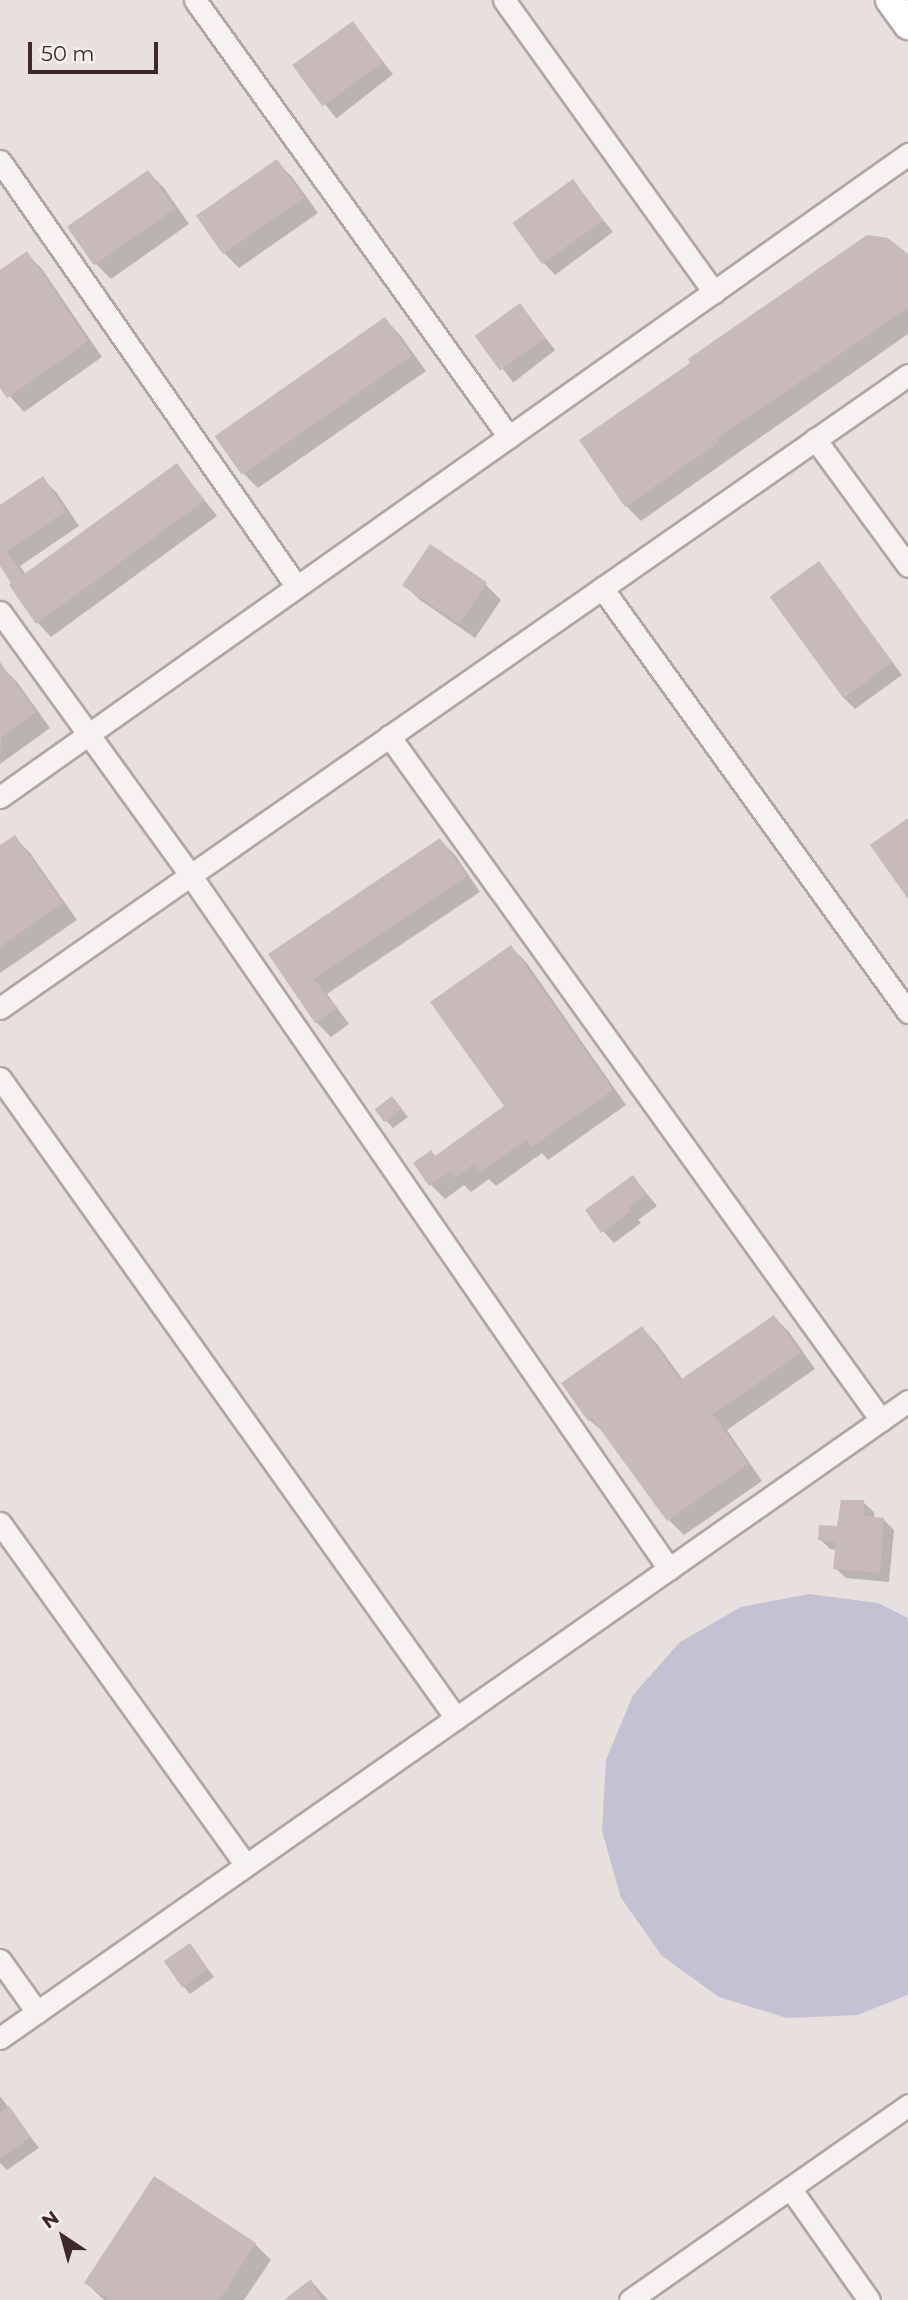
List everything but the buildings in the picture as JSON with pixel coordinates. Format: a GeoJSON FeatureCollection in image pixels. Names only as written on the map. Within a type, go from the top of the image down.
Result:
{"type":"FeatureCollection","features":[{"type":"Feature","properties":{"kind":"street"},"geometry":{"type":"LineString","coordinates":[[195,0],[509,437]]}},
{"type":"Feature","properties":{"kind":"street"},"geometry":{"type":"LineString","coordinates":[[504,0],[714,292]]}},
{"type":"Feature","properties":{"kind":"street"},"geometry":{"type":"LineString","coordinates":[[890,0],[908,26]]}},
{"type":"Feature","properties":{"kind":"street"},"geometry":{"type":"LineString","coordinates":[[0,797],[908,154]]}},
{"type":"Feature","properties":{"kind":"street"},"geometry":{"type":"LineString","coordinates":[[0,161],[297,587]]}},
{"type":"Feature","properties":{"kind":"street"},"geometry":{"type":"LineString","coordinates":[[0,1008],[908,374]]}},
{"type":"Feature","properties":{"kind":"street"},"geometry":{"type":"LineString","coordinates":[[815,439],[908,566]]}},
{"type":"Feature","properties":{"kind":"street"},"geometry":{"type":"LineString","coordinates":[[603,588],[908,1012]]}},
{"type":"Feature","properties":{"kind":"street"},"geometry":{"type":"LineString","coordinates":[[0,612],[191,876],[668,1569]]}},
{"type":"Feature","properties":{"kind":"street"},"geometry":{"type":"LineString","coordinates":[[389,736],[881,1420]]}},
{"type":"Feature","properties":{"kind":"street"},"geometry":{"type":"LineString","coordinates":[[0,1078],[456,1718]]}},
{"type":"Feature","properties":{"kind":"street"},"geometry":{"type":"LineString","coordinates":[[0,2038],[908,1401]]}},
{"type":"Feature","properties":{"kind":"street"},"geometry":{"type":"LineString","coordinates":[[0,1523],[246,1865]]}},
{"type":"Feature","properties":{"kind":"street"},"geometry":{"type":"LineString","coordinates":[[0,1960],[37,2012]]}},
{"type":"Feature","properties":{"kind":"street"},"geometry":{"type":"LineString","coordinates":[[629,2300],[908,2105]]}},
{"type":"Feature","properties":{"kind":"street"},"geometry":{"type":"LineString","coordinates":[[790,2188],[869,2300]]}},
{"type":"Feature","properties":{"kind":"shaded area"},"geometry":{"type":"Polygon","coordinates":[[[809,1594],[878,1603],[908,1618],[908,1995],[857,2015],[787,2018],[719,1997],[662,1956],[621,1898],[602,1831],[606,1760],[633,1695],[680,1642],[741,1607],[809,1594]]]}}]}
